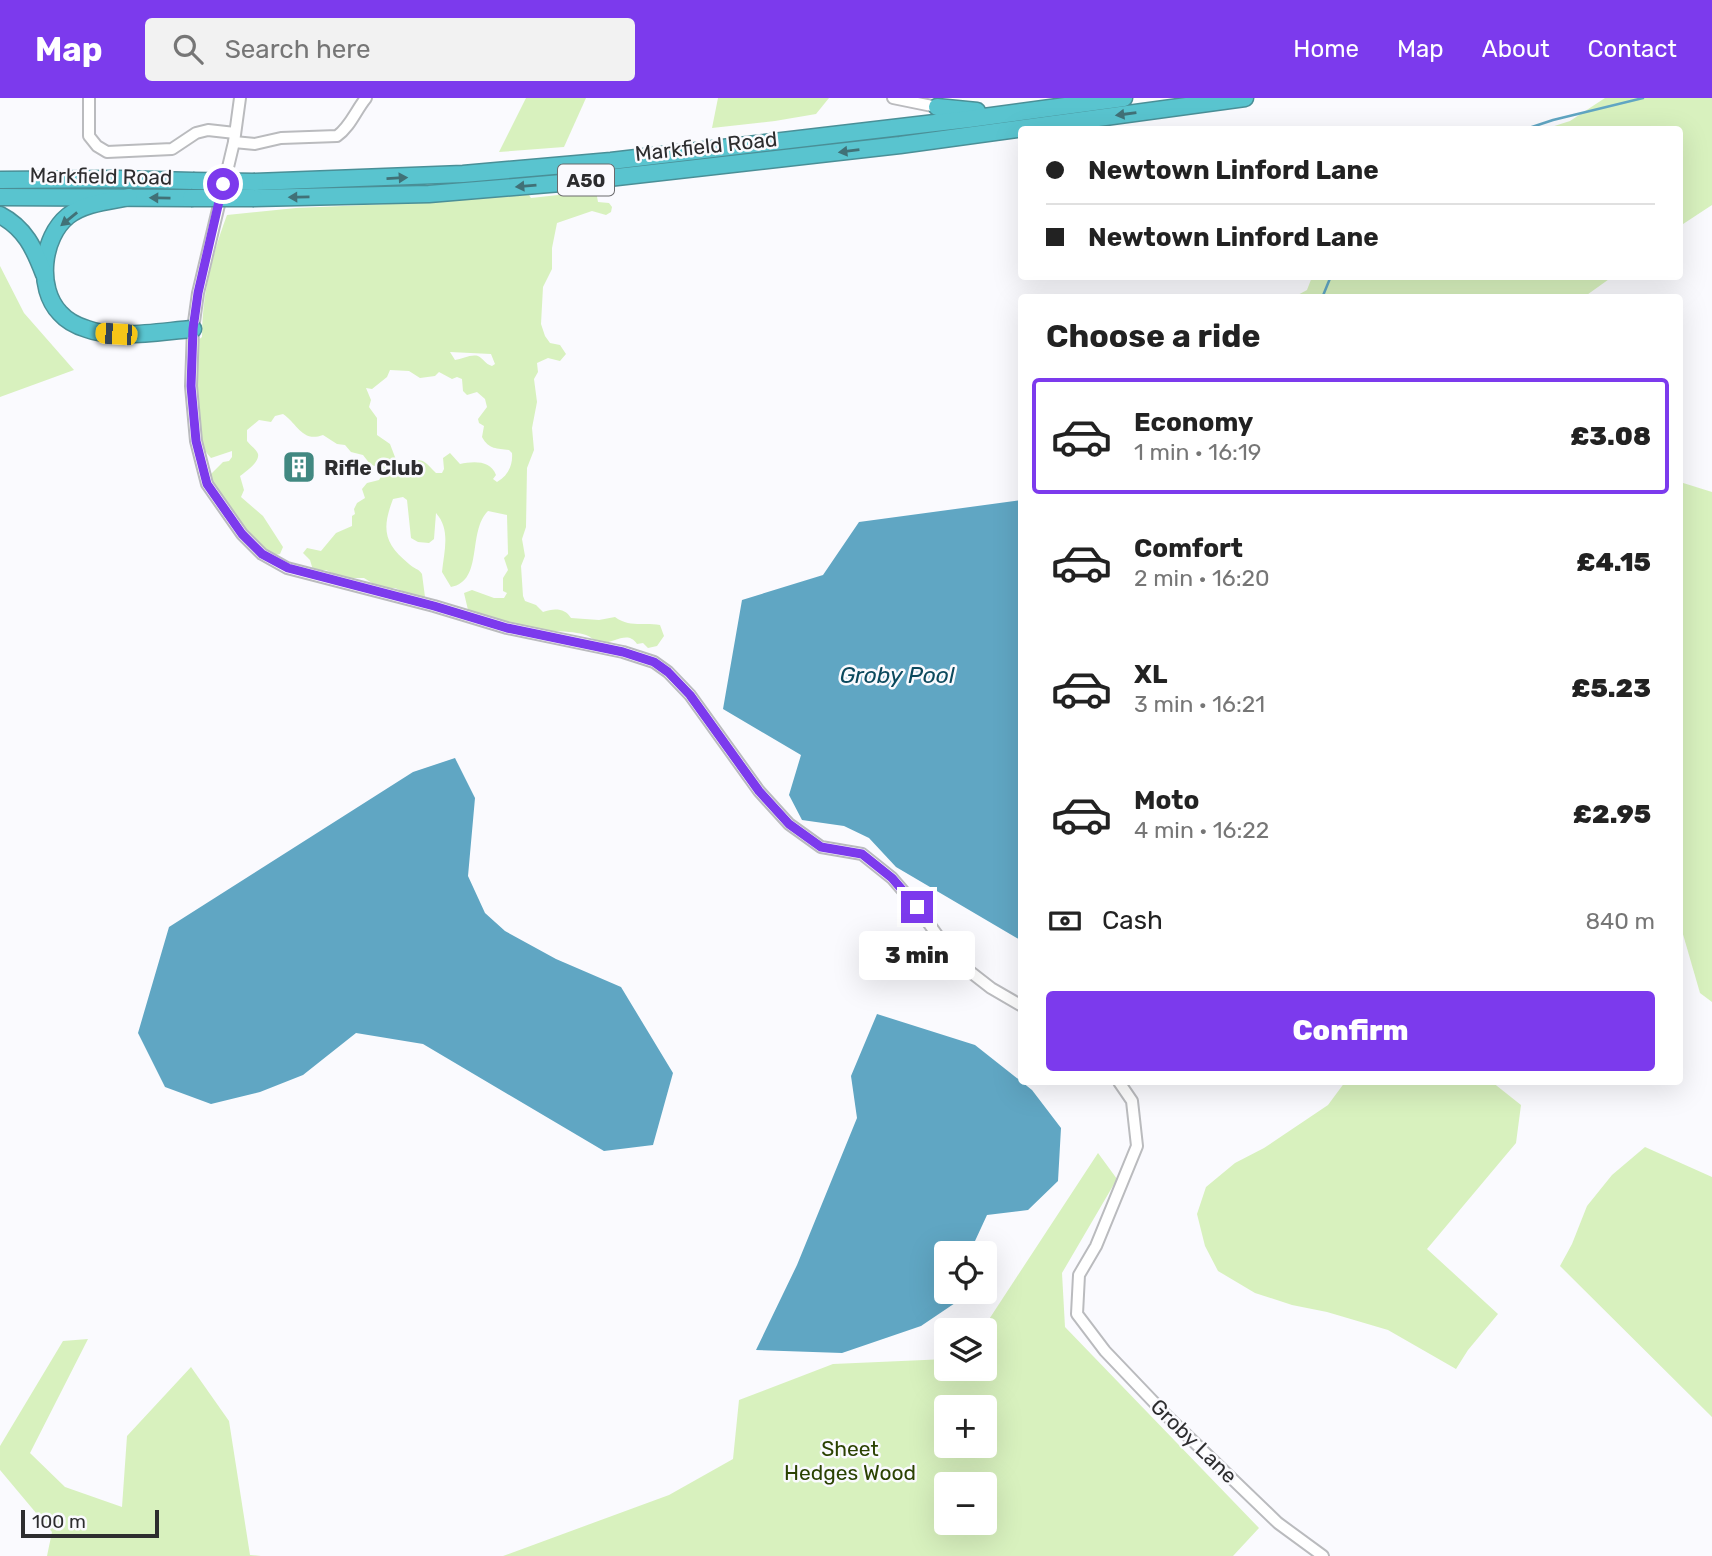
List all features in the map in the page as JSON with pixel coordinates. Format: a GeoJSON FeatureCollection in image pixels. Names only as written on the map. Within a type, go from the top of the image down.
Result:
{"type":"FeatureCollection","features":[{"type":"Feature","properties":{"kind":"highway","name":"Markfield Road"},"geometry":{"type":"LineString","coordinates":[[0,197],[191,198],[255,190],[638,158],[1124,98]]}},
{"type":"Feature","properties":{"kind":"highway","name":"Markfield Road"},"geometry":{"type":"LineString","coordinates":[[1038,126],[1245,98]]}},
{"type":"Feature","properties":{"kind":"highway"},"geometry":{"type":"LineString","coordinates":[[937,107],[1032,111]]}},
{"type":"Feature","properties":{"kind":"highway","name":"Markfield Road"},"geometry":{"type":"LineString","coordinates":[[0,180],[193,181],[255,190],[429,194],[573,182],[861,150],[1018,129]]}},
{"type":"Feature","properties":{"kind":"highway"},"geometry":{"type":"LineString","coordinates":[[129,197],[87,207],[68,216],[51,238],[45,276],[46,288],[58,312],[70,322],[89,331],[116,334],[193,329]]}},
{"type":"Feature","properties":{"kind":"highway"},"geometry":{"type":"LineString","coordinates":[[0,215],[18,226],[28,238],[45,276]]}},
{"type":"Feature","properties":{"kind":"street"},"geometry":{"type":"LineString","coordinates":[[89,98],[89,136],[97,146],[107,152],[172,149],[196,133],[208,130],[255,144],[281,138],[337,136],[344,131],[366,98],[376,106]]}},
{"type":"Feature","properties":{"kind":"street"},"geometry":{"type":"LineString","coordinates":[[240,98],[235,137],[198,293],[193,329],[191,386],[200,460],[207,484],[242,534],[262,554],[288,568],[507,628],[623,652],[654,662],[690,695],[759,791],[789,824],[821,847],[862,854],[892,878],[917,907],[955,960],[991,988],[1018,1004]]}},
{"type":"Feature","properties":{"kind":"street"},"geometry":{"type":"LineString","coordinates":[[893,98],[937,107]]}},
{"type":"Feature","properties":{"kind":"street","name":"Groby Lane"},"geometry":{"type":"LineString","coordinates":[[1121,1085],[1132,1101],[1137,1146],[1096,1246],[1079,1275],[1077,1314],[1105,1352],[1168,1418],[1278,1523],[1323,1556]]}},
{"type":"Feature","properties":{"kind":"green space"},"geometry":{"type":"Polygon","coordinates":[[[526,98],[586,98],[564,147],[499,152],[526,98]]]}},
{"type":"Feature","properties":{"kind":"green space"},"geometry":{"type":"Polygon","coordinates":[[[718,98],[829,98],[816,114],[712,128],[718,98]]]}},
{"type":"Feature","properties":{"kind":"green space"},"geometry":{"type":"Polygon","coordinates":[[[1605,98],[1712,98],[1712,205],[1683,224],[1683,126],[1554,126],[1570,121],[1605,98]]]}},
{"type":"Feature","properties":{"kind":"green space"},"geometry":{"type":"Polygon","coordinates":[[[584,189],[596,191],[598,202],[609,203],[612,207],[611,212],[606,215],[592,211],[557,223],[552,248],[552,269],[543,287],[541,324],[550,343],[560,345],[566,354],[560,361],[548,358],[537,363],[538,372],[534,379],[537,402],[532,428],[534,450],[527,468],[526,527],[522,539],[525,556],[521,566],[523,596],[525,601],[536,605],[543,612],[559,610],[566,612],[571,618],[599,620],[615,617],[631,624],[660,625],[664,636],[657,646],[648,648],[630,638],[601,643],[582,634],[546,632],[477,615],[468,610],[464,593],[472,590],[494,598],[504,598],[507,593],[503,591],[503,578],[508,570],[504,558],[508,554],[507,515],[488,511],[478,531],[468,576],[451,587],[442,572],[445,534],[441,520],[436,513],[434,539],[429,543],[418,542],[411,538],[407,500],[403,497],[393,499],[387,518],[387,534],[400,556],[422,574],[425,597],[417,597],[395,588],[380,588],[364,578],[343,578],[326,570],[313,570],[310,560],[303,553],[307,548],[321,551],[336,533],[352,526],[354,509],[357,503],[365,498],[362,489],[367,483],[379,480],[381,469],[370,464],[363,455],[351,452],[345,445],[337,444],[323,435],[316,437],[305,434],[283,414],[275,416],[271,422],[259,420],[247,430],[247,441],[258,457],[240,476],[244,490],[241,497],[263,516],[283,547],[280,554],[269,556],[236,519],[209,476],[223,462],[229,461],[232,451],[211,458],[198,435],[186,393],[195,388],[198,372],[197,341],[202,337],[206,290],[212,260],[227,215],[296,208],[529,195],[531,198],[584,189]],[[450,352],[455,360],[475,356],[492,366],[495,364],[491,354],[450,352]],[[390,370],[387,377],[372,389],[366,388],[371,400],[369,407],[377,418],[377,435],[390,444],[398,465],[401,467],[420,460],[436,473],[442,473],[443,458],[450,453],[460,464],[486,464],[494,470],[496,475],[493,479],[497,482],[504,477],[511,466],[512,453],[490,446],[482,437],[484,426],[478,419],[487,407],[485,399],[477,392],[467,395],[463,391],[462,379],[457,377],[452,379],[439,372],[435,376],[420,378],[409,371],[390,370]]]}},
{"type":"Feature","properties":{"kind":"green space"},"geometry":{"type":"Polygon","coordinates":[[[0,266],[24,313],[74,370],[0,397],[0,266]]]}},
{"type":"Feature","properties":{"kind":"green space"},"geometry":{"type":"Polygon","coordinates":[[[1311,280],[1608,280],[1588,294],[1300,294],[1307,290],[1311,280]]]}},
{"type":"Feature","properties":{"kind":"green space"},"geometry":{"type":"Polygon","coordinates":[[[1683,483],[1712,492],[1712,1002],[1700,993],[1683,934],[1683,483]]]}},
{"type":"Feature","properties":{"kind":"green space"},"geometry":{"type":"Polygon","coordinates":[[[1343,1085],[1496,1085],[1521,1105],[1516,1143],[1427,1249],[1498,1314],[1456,1369],[1388,1330],[1255,1293],[1218,1271],[1205,1246],[1197,1214],[1206,1187],[1235,1163],[1264,1148],[1328,1105],[1343,1085]]]}},
{"type":"Feature","properties":{"kind":"green space"},"geometry":{"type":"Polygon","coordinates":[[[1645,1147],[1712,1177],[1712,1417],[1560,1266],[1587,1206],[1612,1175],[1645,1147]]]}},
{"type":"Feature","properties":{"kind":"green space","name":"Sheet Hedges Wood"},"geometry":{"type":"Polygon","coordinates":[[[1098,1153],[1117,1179],[1062,1273],[1065,1327],[1259,1528],[1233,1556],[503,1556],[669,1495],[733,1459],[739,1400],[833,1364],[934,1360],[934,1381],[997,1381],[997,1318],[990,1318],[1098,1153]]]}},
{"type":"Feature","properties":{"kind":"green space"},"geometry":{"type":"Polygon","coordinates":[[[88,1339],[30,1453],[65,1487],[122,1507],[127,1436],[191,1367],[229,1421],[250,1555],[261,1556],[47,1556],[52,1532],[0,1470],[0,1446],[63,1341],[88,1339]]]}},
{"type":"Feature","properties":{"kind":"water","name":"Groby Pool"},"geometry":{"type":"Polygon","coordinates":[[[1018,501],[1018,939],[896,867],[869,838],[844,826],[802,820],[789,795],[801,755],[723,709],[742,600],[823,575],[859,522],[1018,501]]]}},
{"type":"Feature","properties":{"kind":"water"},"geometry":{"type":"Polygon","coordinates":[[[455,758],[475,798],[468,876],[485,913],[505,931],[556,959],[621,987],[673,1073],[653,1145],[604,1151],[423,1044],[356,1033],[303,1075],[260,1092],[211,1104],[165,1087],[138,1033],[169,927],[413,772],[455,758]]]}},
{"type":"Feature","properties":{"kind":"water"},"geometry":{"type":"Polygon","coordinates":[[[877,1014],[975,1045],[1018,1079],[1018,1085],[1026,1085],[1032,1090],[1061,1128],[1058,1181],[1028,1210],[987,1215],[975,1241],[934,1241],[934,1304],[954,1304],[921,1326],[842,1353],[756,1350],[797,1265],[857,1118],[851,1076],[877,1014]]]}},
{"type":"Feature","properties":{"kind":"waterway"},"geometry":{"type":"LineString","coordinates":[[1535,126],[1643,98]]}},
{"type":"Feature","properties":{"kind":"waterway"},"geometry":{"type":"LineString","coordinates":[[1324,294],[1329,280]]}},
{"type":"Feature","properties":{"kind":"place","name":"Rifle Club"},"geometry":{"type":"Point","coordinates":[299,467]}},
{"type":"Feature","properties":{"kind":"route"},"geometry":{"type":"LineString","coordinates":[[223,184],[198,293],[193,329],[191,386],[196,441],[207,484],[242,534],[262,554],[288,568],[507,628],[623,652],[654,662],[690,695],[759,791],[789,824],[821,847],[862,854],[892,878],[917,907]]}}]}
